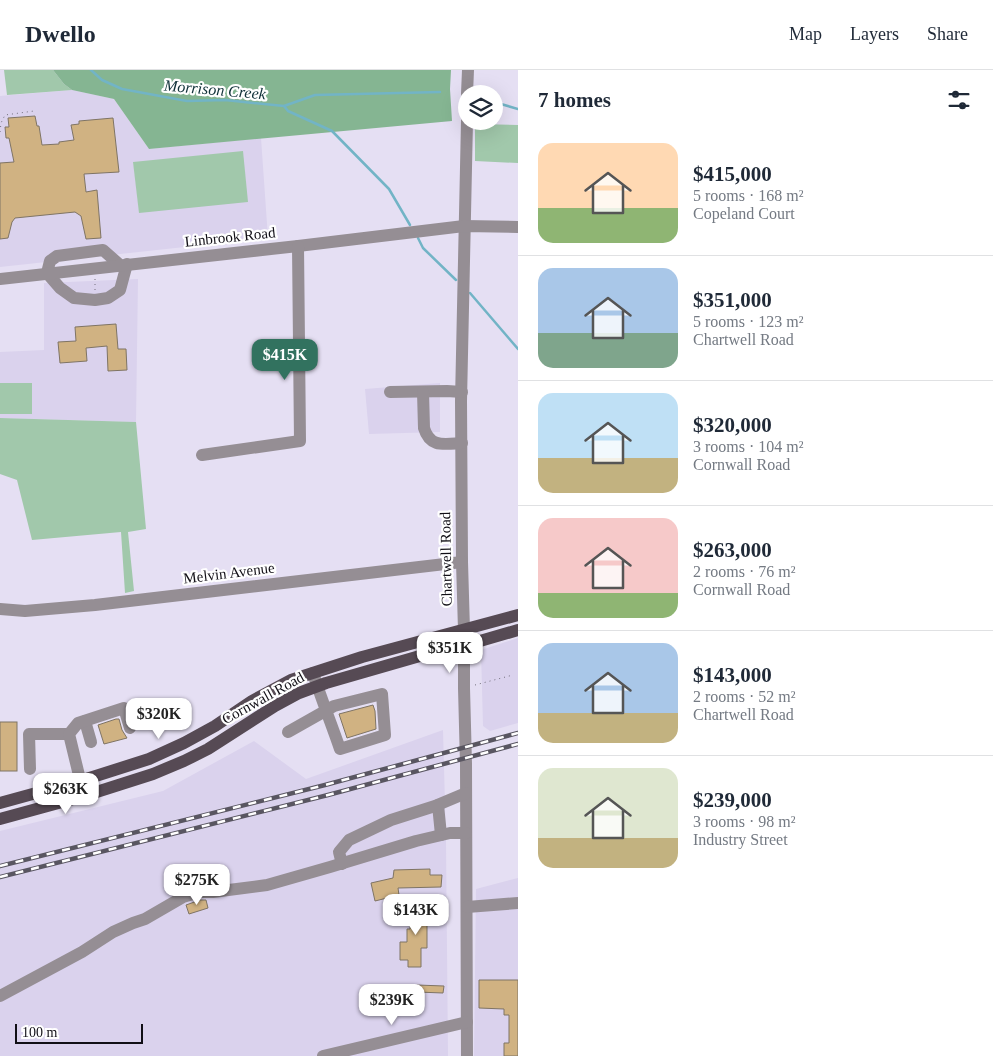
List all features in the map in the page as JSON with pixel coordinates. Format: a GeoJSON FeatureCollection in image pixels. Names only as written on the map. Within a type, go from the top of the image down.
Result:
{"type":"FeatureCollection","features":[{"type":"Feature","properties":{"kind":"main road","name":"Cornwall Road"},"geometry":{"type":"LineString","coordinates":[[0,803],[80,781],[149,759],[215,726],[252,701],[291,680],[362,657],[518,615]]}},
{"type":"Feature","properties":{"kind":"main road","name":"Cornwall Road"},"geometry":{"type":"LineString","coordinates":[[0,818],[84,796],[153,774],[184,761],[275,706],[317,686],[518,630]]}},
{"type":"Feature","properties":{"kind":"street"},"geometry":{"type":"LineString","coordinates":[[467,85],[468,70]]}},
{"type":"Feature","properties":{"kind":"street","name":"Chartwell Road"},"geometry":{"type":"LineString","coordinates":[[467,130],[462,392],[462,562],[466,793],[467,1056]]}},
{"type":"Feature","properties":{"kind":"street","name":"Linbrook Road"},"geometry":{"type":"LineString","coordinates":[[0,279],[464,226],[518,226]]}},
{"type":"Feature","properties":{"kind":"street"},"geometry":{"type":"LineString","coordinates":[[202,455],[300,441],[298,246]]}},
{"type":"Feature","properties":{"kind":"street"},"geometry":{"type":"LineString","coordinates":[[102,250],[123,265],[120,290],[108,298],[95,300],[74,298],[60,288],[47,273],[50,261],[57,256],[102,250]]}},
{"type":"Feature","properties":{"kind":"street"},"geometry":{"type":"LineString","coordinates":[[390,392],[462,392]]}},
{"type":"Feature","properties":{"kind":"street"},"geometry":{"type":"LineString","coordinates":[[423,392],[424,428],[429,439],[439,444],[462,443]]}},
{"type":"Feature","properties":{"kind":"street","name":"Melvin Avenue"},"geometry":{"type":"LineString","coordinates":[[0,610],[25,612],[95,605],[462,562]]}},
{"type":"Feature","properties":{"kind":"street"},"geometry":{"type":"LineString","coordinates":[[288,732],[326,710],[334,706],[382,694],[385,735],[340,749],[326,710],[317,686],[313,673]]}},
{"type":"Feature","properties":{"kind":"street"},"geometry":{"type":"LineString","coordinates":[[30,769],[29,734],[69,734],[78,724],[124,708],[130,728]]}},
{"type":"Feature","properties":{"kind":"street"},"geometry":{"type":"LineString","coordinates":[[85,721],[91,742]]}},
{"type":"Feature","properties":{"kind":"street"},"geometry":{"type":"LineString","coordinates":[[69,734],[84,796]]}},
{"type":"Feature","properties":{"kind":"street"},"geometry":{"type":"LineString","coordinates":[[342,864],[340,852],[349,840],[391,820],[438,805],[466,793]]}},
{"type":"Feature","properties":{"kind":"street"},"geometry":{"type":"LineString","coordinates":[[438,805],[441,835]]}},
{"type":"Feature","properties":{"kind":"street"},"geometry":{"type":"LineString","coordinates":[[0,996],[82,952],[113,932],[145,919],[183,897],[199,892],[268,885],[416,841],[450,833],[466,833]]}},
{"type":"Feature","properties":{"kind":"street"},"geometry":{"type":"LineString","coordinates":[[467,907],[518,903]]}},
{"type":"Feature","properties":{"kind":"street"},"geometry":{"type":"LineString","coordinates":[[323,1056],[467,1022]]}},
{"type":"Feature","properties":{"kind":"path"},"geometry":{"type":"LineString","coordinates":[[0,132],[1,123],[5,115],[34,111]]}},
{"type":"Feature","properties":{"kind":"path"},"geometry":{"type":"LineString","coordinates":[[95,268],[95,300]]}},
{"type":"Feature","properties":{"kind":"path"},"geometry":{"type":"LineString","coordinates":[[464,688],[513,675]]}},
{"type":"Feature","properties":{"kind":"shaded area"},"geometry":{"type":"Polygon","coordinates":[[[72,90],[114,99],[149,149],[261,138],[268,238],[0,267],[0,96],[72,90]]]}},
{"type":"Feature","properties":{"kind":"shaded area"},"geometry":{"type":"Polygon","coordinates":[[[138,279],[136,422],[0,418],[0,352],[44,350],[44,283],[138,279]]]}},
{"type":"Feature","properties":{"kind":"shaded area"},"geometry":{"type":"Polygon","coordinates":[[[440,383],[440,432],[369,434],[365,389],[440,383]]]}},
{"type":"Feature","properties":{"kind":"shaded area"},"geometry":{"type":"Polygon","coordinates":[[[518,638],[518,723],[490,731],[483,726],[481,650],[518,638]]]}},
{"type":"Feature","properties":{"kind":"shaded area"},"geometry":{"type":"Polygon","coordinates":[[[443,730],[448,1056],[0,1056],[0,831],[163,791],[254,741],[306,779],[443,730]]]}},
{"type":"Feature","properties":{"kind":"shaded area"},"geometry":{"type":"Polygon","coordinates":[[[518,878],[518,1056],[474,1056],[476,889],[518,878]]]}},
{"type":"Feature","properties":{"kind":"green space"},"geometry":{"type":"Polygon","coordinates":[[[4,70],[53,70],[64,84],[72,90],[7,95],[4,70]]]}},
{"type":"Feature","properties":{"kind":"green space"},"geometry":{"type":"Polygon","coordinates":[[[53,70],[451,70],[452,121],[149,149],[114,99],[72,90],[64,84],[53,70]]]}},
{"type":"Feature","properties":{"kind":"green space"},"geometry":{"type":"Polygon","coordinates":[[[503,125],[518,125],[518,163],[475,161],[475,130],[503,130],[503,125]]]}},
{"type":"Feature","properties":{"kind":"green space"},"geometry":{"type":"Polygon","coordinates":[[[243,151],[248,202],[139,213],[133,162],[243,151]]]}},
{"type":"Feature","properties":{"kind":"green space"},"geometry":{"type":"Polygon","coordinates":[[[0,383],[32,383],[32,414],[0,414],[0,383]]]}},
{"type":"Feature","properties":{"kind":"green space"},"geometry":{"type":"Polygon","coordinates":[[[0,418],[136,422],[146,529],[128,532],[134,591],[125,593],[121,532],[32,540],[17,480],[0,474],[0,418]]]}},
{"type":"Feature","properties":{"kind":"building"},"geometry":{"type":"Polygon","coordinates":[[[35,116],[37,126],[39,126],[42,145],[59,144],[59,142],[74,140],[71,125],[79,124],[79,121],[113,118],[119,172],[84,174],[86,192],[97,190],[101,238],[86,239],[81,216],[75,212],[15,218],[12,222],[8,238],[0,239],[0,163],[14,162],[9,138],[6,138],[5,127],[9,127],[8,118],[35,116]]]}},
{"type":"Feature","properties":{"kind":"building"},"geometry":{"type":"Polygon","coordinates":[[[116,324],[118,349],[126,349],[127,370],[108,371],[107,346],[86,348],[87,361],[60,363],[58,342],[76,341],[75,327],[116,324]]]}},
{"type":"Feature","properties":{"kind":"building"},"geometry":{"type":"Polygon","coordinates":[[[373,705],[376,729],[347,738],[339,714],[373,705]]]}},
{"type":"Feature","properties":{"kind":"building"},"geometry":{"type":"Polygon","coordinates":[[[119,719],[122,730],[127,738],[104,744],[98,725],[119,719]]]}},
{"type":"Feature","properties":{"kind":"building"},"geometry":{"type":"Polygon","coordinates":[[[0,722],[17,722],[17,771],[0,771],[0,722]]]}},
{"type":"Feature","properties":{"kind":"building"},"geometry":{"type":"Polygon","coordinates":[[[430,869],[430,875],[442,875],[441,887],[398,888],[399,895],[375,901],[371,883],[393,878],[394,870],[430,869]]]}},
{"type":"Feature","properties":{"kind":"building"},"geometry":{"type":"Polygon","coordinates":[[[206,900],[208,908],[189,914],[186,905],[206,900]]]}},
{"type":"Feature","properties":{"kind":"building"},"geometry":{"type":"Polygon","coordinates":[[[411,906],[433,907],[433,918],[427,918],[427,948],[421,948],[421,967],[408,967],[408,960],[400,960],[400,942],[407,942],[407,929],[410,929],[411,906]]]}},
{"type":"Feature","properties":{"kind":"building"},"geometry":{"type":"Polygon","coordinates":[[[479,980],[518,980],[518,1056],[504,1056],[504,1043],[509,1043],[509,1015],[504,1015],[504,1009],[479,1008],[479,980]]]}},
{"type":"Feature","properties":{"kind":"building"},"geometry":{"type":"Polygon","coordinates":[[[417,985],[444,986],[443,993],[417,992],[417,985]]]}},
{"type":"Feature","properties":{"kind":"waterway","name":"Morrison Creek"},"geometry":{"type":"LineString","coordinates":[[91,70],[102,80],[122,89],[187,101],[225,100],[284,106],[315,95],[440,92]]}},
{"type":"Feature","properties":{"kind":"waterway"},"geometry":{"type":"LineString","coordinates":[[503,105],[518,109]]}},
{"type":"Feature","properties":{"kind":"waterway"},"geometry":{"type":"LineString","coordinates":[[284,106],[288,111],[332,131],[389,189],[410,225]]}},
{"type":"Feature","properties":{"kind":"waterway"},"geometry":{"type":"LineString","coordinates":[[418,238],[423,248],[456,280]]}},
{"type":"Feature","properties":{"kind":"waterway"},"geometry":{"type":"LineString","coordinates":[[470,293],[518,349]]}},
{"type":"Feature","properties":{"kind":"railway"},"geometry":{"type":"LineString","coordinates":[[0,866],[325,785],[518,733]]}},
{"type":"Feature","properties":{"kind":"railway"},"geometry":{"type":"LineString","coordinates":[[0,877],[328,795],[518,744]]}}]}
